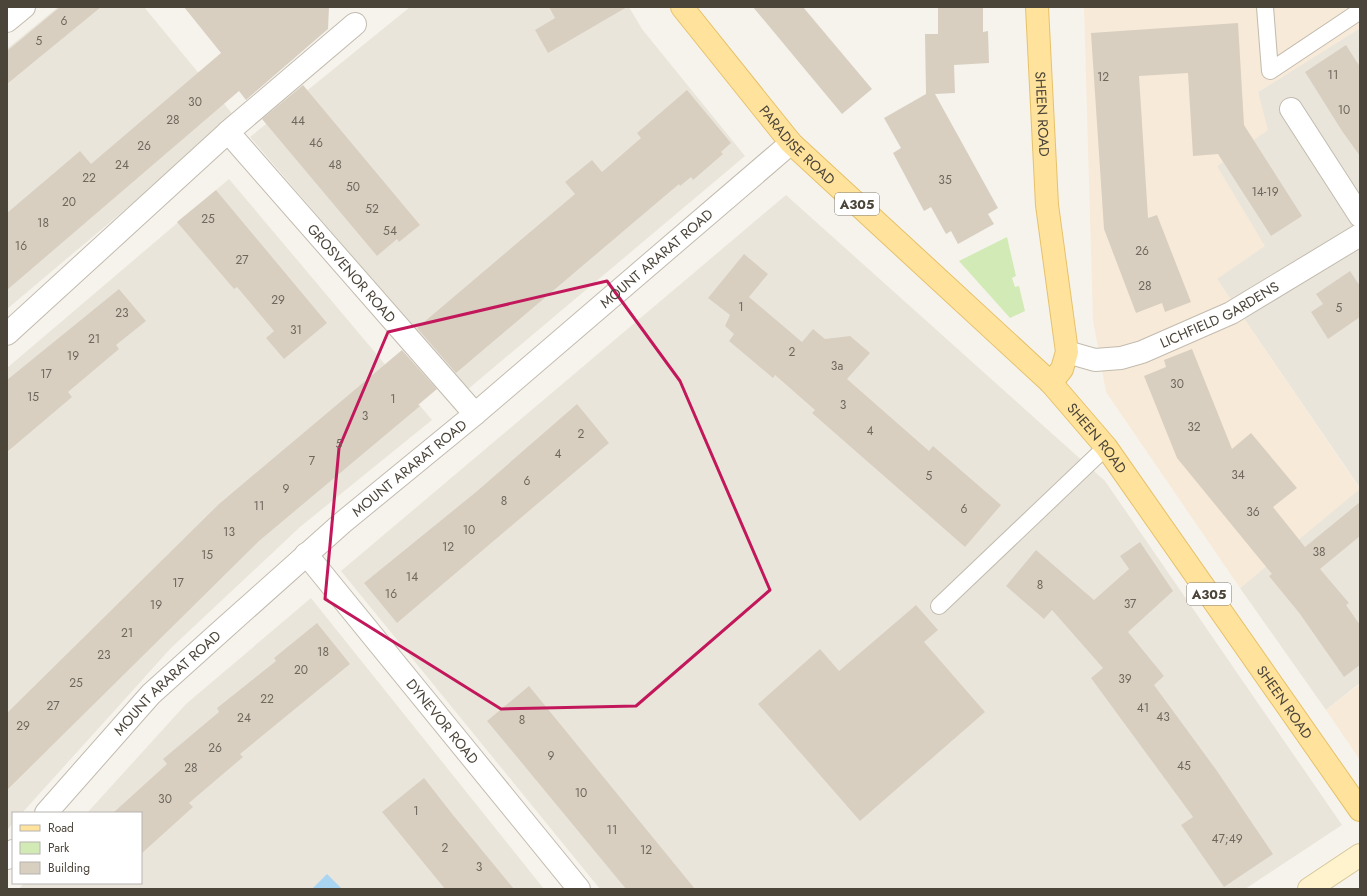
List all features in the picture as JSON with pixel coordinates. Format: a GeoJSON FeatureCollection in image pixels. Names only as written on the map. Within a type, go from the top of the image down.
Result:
{"type":"FeatureCollection","features":[{"type":"Feature","properties":{"kind":"main road","name":"PARADISE ROAD"},"geometry":{"type":"LineString","coordinates":[[682,7],[792,142],[1051,384]]}},
{"type":"Feature","properties":{"kind":"main road","name":"SHEEN ROAD"},"geometry":{"type":"LineString","coordinates":[[1037,7],[1047,205],[1067,352],[1062,369],[1051,384],[1106,447],[1360,810]]}},
{"type":"Feature","properties":{"kind":"main road"},"geometry":{"type":"LineString","coordinates":[[1309,889],[1360,855]]}},
{"type":"Feature","properties":{"kind":"street"},"geometry":{"type":"LineString","coordinates":[[7,21],[24,7]]}},
{"type":"Feature","properties":{"kind":"street"},"geometry":{"type":"LineString","coordinates":[[9,327],[228,132],[356,24]]}},
{"type":"Feature","properties":{"kind":"street"},"geometry":{"type":"LineString","coordinates":[[1291,109],[1360,216]]}},
{"type":"Feature","properties":{"kind":"street","name":"GROSVENOR ROAD"},"geometry":{"type":"LineString","coordinates":[[228,132],[475,414]]}},
{"type":"Feature","properties":{"kind":"street","name":"MOUNT ARARAT ROAD"},"geometry":{"type":"LineString","coordinates":[[47,812],[151,694],[306,554],[475,414],[792,142]]}},
{"type":"Feature","properties":{"kind":"street","name":"LICHFIELD GARDENS"},"geometry":{"type":"LineString","coordinates":[[1067,352],[1095,360],[1121,358],[1142,352],[1231,312],[1360,235]]}},
{"type":"Feature","properties":{"kind":"street","name":"DYNEVOR ROAD"},"geometry":{"type":"LineString","coordinates":[[306,554],[579,889]]}},
{"type":"Feature","properties":{"kind":"lane"},"geometry":{"type":"LineString","coordinates":[[1265,7],[1270,71],[1360,11]]}},
{"type":"Feature","properties":{"kind":"lane"},"geometry":{"type":"LineString","coordinates":[[940,606],[1106,447]]}},
{"type":"Feature","properties":{"kind":"highlighted area"},"geometry":{"type":"Polygon","coordinates":[[[607,281],[680,381],[770,590],[636,706],[501,709],[325,599],[339,448],[388,332],[607,281]]]}},
{"type":"Feature","properties":{"kind":"shaded area"},"geometry":{"type":"Polygon","coordinates":[[[58,7],[144,7],[235,117],[7,309],[7,49],[58,7]]]}},
{"type":"Feature","properties":{"kind":"shaded area"},"geometry":{"type":"Polygon","coordinates":[[[410,7],[629,7],[642,29],[745,156],[467,390],[250,137],[410,7]]]}},
{"type":"Feature","properties":{"kind":"shaded area"},"geometry":{"type":"Polygon","coordinates":[[[1084,7],[1360,7],[1360,28],[1258,92],[1268,130],[1217,166],[1265,246],[1217,279],[1360,489],[1240,588],[1106,392],[1093,320],[1084,7]]]}},
{"type":"Feature","properties":{"kind":"shaded area"},"geometry":{"type":"Polygon","coordinates":[[[1360,28],[1360,488],[1217,279],[1217,166],[1267,130],[1258,92],[1360,28]]]}},
{"type":"Feature","properties":{"kind":"shaded area"},"geometry":{"type":"Polygon","coordinates":[[[229,179],[432,420],[300,527],[171,648],[23,812],[12,812],[12,824],[7,830],[7,368],[229,179]]]}},
{"type":"Feature","properties":{"kind":"shaded area"},"geometry":{"type":"Polygon","coordinates":[[[786,195],[1105,481],[1342,825],[1245,889],[600,889],[341,571],[786,195]]]}},
{"type":"Feature","properties":{"kind":"shaded area"},"geometry":{"type":"Polygon","coordinates":[[[1360,488],[1360,683],[1326,710],[1240,588],[1360,488]]]}},
{"type":"Feature","properties":{"kind":"shaded area"},"geometry":{"type":"Polygon","coordinates":[[[311,598],[544,889],[19,889],[23,884],[142,884],[142,812],[88,812],[186,704],[311,598]]]}},
{"type":"Feature","properties":{"kind":"shaded area"},"geometry":{"type":"Polygon","coordinates":[[[1360,684],[1360,760],[1326,710],[1360,684]]]}},
{"type":"Feature","properties":{"kind":"green space"},"geometry":{"type":"Polygon","coordinates":[[[1007,237],[1016,276],[1012,278],[1015,287],[1019,286],[1025,311],[1010,318],[959,261],[1007,237]]]}},
{"type":"Feature","properties":{"kind":"water"},"geometry":{"type":"Polygon","coordinates":[[[327,874],[341,888],[312,889],[327,874]]]}},
{"type":"Feature","properties":{"kind":"building"},"geometry":{"type":"Polygon","coordinates":[[[60,7],[101,7],[7,84],[7,51],[60,7]]]}},
{"type":"Feature","properties":{"kind":"building"},"geometry":{"type":"Polygon","coordinates":[[[184,7],[329,7],[328,29],[246,100],[239,91],[7,290],[7,213],[80,151],[91,164],[221,53],[184,7]]]}},
{"type":"Feature","properties":{"kind":"building"},"geometry":{"type":"Polygon","coordinates":[[[549,7],[627,7],[548,53],[535,30],[555,18],[549,7]]]}},
{"type":"Feature","properties":{"kind":"building"},"geometry":{"type":"Polygon","coordinates":[[[753,7],[803,7],[872,89],[842,114],[753,7]]]}},
{"type":"Feature","properties":{"kind":"building"},"geometry":{"type":"Polygon","coordinates":[[[938,7],[983,7],[983,32],[988,31],[989,63],[954,65],[955,93],[935,94],[998,208],[988,214],[994,224],[958,244],[951,231],[946,234],[931,207],[924,211],[893,153],[901,148],[884,118],[926,94],[925,34],[938,34],[938,7]]]}},
{"type":"Feature","properties":{"kind":"building"},"geometry":{"type":"Polygon","coordinates":[[[1238,23],[1244,125],[1302,216],[1271,236],[1218,154],[1193,156],[1188,73],[1139,76],[1148,218],[1157,215],[1191,302],[1165,312],[1162,303],[1136,313],[1104,229],[1091,33],[1238,23]]]}},
{"type":"Feature","properties":{"kind":"building"},"geometry":{"type":"Polygon","coordinates":[[[1346,45],[1360,67],[1360,156],[1342,131],[1305,72],[1346,45]]]}},
{"type":"Feature","properties":{"kind":"building"},"geometry":{"type":"Polygon","coordinates":[[[303,85],[420,225],[399,242],[397,239],[377,256],[262,119],[303,85]]]}},
{"type":"Feature","properties":{"kind":"building"},"geometry":{"type":"Polygon","coordinates":[[[687,90],[731,143],[721,152],[723,154],[693,180],[691,177],[680,186],[679,184],[456,373],[417,328],[575,194],[565,182],[592,160],[602,172],[641,138],[637,133],[687,90]]]}},
{"type":"Feature","properties":{"kind":"building"},"geometry":{"type":"Polygon","coordinates":[[[216,190],[327,323],[284,359],[266,338],[274,331],[237,287],[234,289],[177,222],[216,190]]]}},
{"type":"Feature","properties":{"kind":"building"},"geometry":{"type":"Polygon","coordinates":[[[744,254],[768,274],[749,297],[802,342],[813,329],[825,339],[850,336],[870,353],[847,379],[929,451],[933,446],[1001,505],[965,547],[812,413],[815,410],[775,375],[773,378],[729,341],[734,334],[725,326],[730,315],[708,298],[744,254]]]}},
{"type":"Feature","properties":{"kind":"building"},"geometry":{"type":"Polygon","coordinates":[[[1350,271],[1360,286],[1360,317],[1328,339],[1311,312],[1323,304],[1316,294],[1350,271]]]}},
{"type":"Feature","properties":{"kind":"building"},"geometry":{"type":"Polygon","coordinates":[[[119,289],[146,321],[116,345],[119,349],[68,392],[72,397],[7,452],[7,380],[119,289]]]}},
{"type":"Feature","properties":{"kind":"building"},"geometry":{"type":"Polygon","coordinates":[[[1192,349],[1232,449],[1251,433],[1297,488],[1273,507],[1305,547],[1360,502],[1360,536],[1320,569],[1349,603],[1346,605],[1360,625],[1360,665],[1344,677],[1300,614],[1269,576],[1272,574],[1177,458],[1144,376],[1166,367],[1164,360],[1192,349]]]}},
{"type":"Feature","properties":{"kind":"building"},"geometry":{"type":"Polygon","coordinates":[[[402,350],[437,389],[418,405],[420,406],[259,541],[7,790],[7,713],[219,504],[402,350]]]}},
{"type":"Feature","properties":{"kind":"building"},"geometry":{"type":"Polygon","coordinates":[[[577,404],[609,443],[397,623],[364,583],[476,492],[577,404]]]}},
{"type":"Feature","properties":{"kind":"building"},"geometry":{"type":"Polygon","coordinates":[[[1140,542],[1173,591],[1128,632],[1164,676],[1154,685],[1217,771],[1273,854],[1224,887],[1181,825],[1193,817],[1091,678],[1103,668],[1052,610],[1044,619],[1006,586],[1036,550],[1094,600],[1129,569],[1120,556],[1140,542]]]}},
{"type":"Feature","properties":{"kind":"building"},"geometry":{"type":"Polygon","coordinates":[[[916,605],[938,630],[924,642],[985,712],[860,821],[758,704],[820,649],[839,671],[916,605]]]}},
{"type":"Feature","properties":{"kind":"building"},"geometry":{"type":"Polygon","coordinates":[[[317,623],[350,664],[240,754],[243,757],[189,803],[193,807],[142,853],[142,812],[114,812],[167,764],[163,759],[219,712],[217,708],[276,661],[274,658],[317,623]]]}},
{"type":"Feature","properties":{"kind":"building"},"geometry":{"type":"Polygon","coordinates":[[[529,686],[695,889],[626,889],[487,721],[529,686]]]}},
{"type":"Feature","properties":{"kind":"building"},"geometry":{"type":"Polygon","coordinates":[[[424,778],[514,889],[445,889],[382,812],[424,778]]]}}]}
